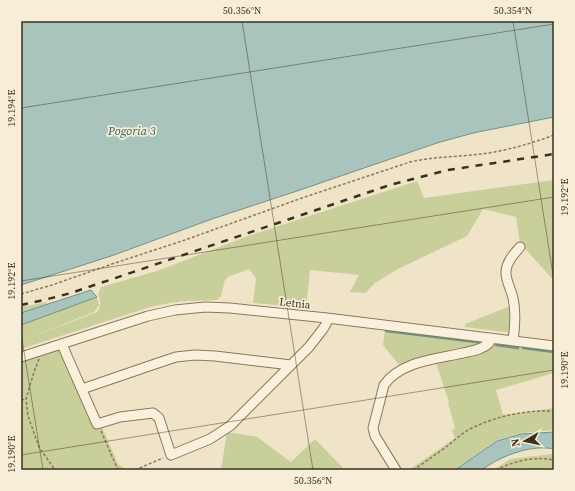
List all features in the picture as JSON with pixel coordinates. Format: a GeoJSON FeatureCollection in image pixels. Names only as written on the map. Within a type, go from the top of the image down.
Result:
{"type":"FeatureCollection","features":[{"type":"Feature","properties":{"kind":"street"},"geometry":{"type":"LineString","coordinates":[[513,341],[515,322],[514,307],[506,271],[509,261],[520,247]]}},
{"type":"Feature","properties":{"kind":"street","name":"Letnia"},"geometry":{"type":"LineString","coordinates":[[21,357],[148,316],[186,308],[211,307],[327,318],[554,346]]}},
{"type":"Feature","properties":{"kind":"street"},"geometry":{"type":"LineString","coordinates":[[62,344],[97,424],[120,417],[153,413],[159,418],[171,455],[210,439],[230,426],[309,347],[325,326],[327,318]]}},
{"type":"Feature","properties":{"kind":"street"},"geometry":{"type":"LineString","coordinates":[[396,470],[375,436],[373,428],[384,385],[387,380],[408,366],[474,351],[484,347],[489,344],[491,338]]}},
{"type":"Feature","properties":{"kind":"street"},"geometry":{"type":"LineString","coordinates":[[82,389],[176,357],[195,355],[215,356],[291,365]]}},
{"type":"Feature","properties":{"kind":"path"},"geometry":{"type":"LineString","coordinates":[[21,294],[52,285],[118,261],[184,240],[302,198],[410,162],[504,150],[525,146],[554,135]]}},
{"type":"Feature","properties":{"kind":"path"},"geometry":{"type":"LineString","coordinates":[[38,352],[40,357],[39,361],[26,399],[28,416],[39,447],[55,470]]}},
{"type":"Feature","properties":{"kind":"path"},"geometry":{"type":"LineString","coordinates":[[21,400],[26,399]]}},
{"type":"Feature","properties":{"kind":"path"},"geometry":{"type":"LineString","coordinates":[[413,470],[469,430],[491,420],[512,414],[554,411]]}},
{"type":"Feature","properties":{"kind":"path"},"geometry":{"type":"LineString","coordinates":[[97,424],[118,470]]}},
{"type":"Feature","properties":{"kind":"path"},"geometry":{"type":"LineString","coordinates":[[135,470],[171,455]]}},
{"type":"Feature","properties":{"kind":"path"},"geometry":{"type":"LineString","coordinates":[[496,470],[517,461],[533,459],[554,460]]}},
{"type":"Feature","properties":{"kind":"path"},"geometry":{"type":"LineString","coordinates":[[525,470],[551,470]]}},
{"type":"Feature","properties":{"kind":"green space"},"geometry":{"type":"Polygon","coordinates":[[[554,180],[554,281],[520,243],[516,217],[483,209],[467,236],[398,269],[375,283],[366,293],[350,292],[359,275],[310,270],[306,308],[253,303],[256,278],[249,269],[228,277],[225,280],[221,296],[217,300],[185,301],[150,307],[21,349],[21,307],[47,302],[47,304],[91,290],[97,297],[99,305],[94,312],[24,340],[97,312],[100,303],[98,294],[101,287],[157,271],[248,236],[417,181],[424,198],[554,180]]]}},
{"type":"Feature","properties":{"kind":"green space"},"geometry":{"type":"Polygon","coordinates":[[[510,300],[512,333],[465,327],[465,324],[510,306],[510,300]]]}},
{"type":"Feature","properties":{"kind":"green space"},"geometry":{"type":"Polygon","coordinates":[[[385,329],[554,350],[554,373],[496,390],[503,415],[554,408],[554,430],[521,433],[497,440],[454,470],[409,470],[455,438],[452,430],[455,428],[449,402],[436,363],[404,371],[383,345],[385,329]]]}},
{"type":"Feature","properties":{"kind":"green space"},"geometry":{"type":"Polygon","coordinates":[[[67,346],[118,464],[125,469],[134,470],[21,470],[21,361],[67,346]]]}},
{"type":"Feature","properties":{"kind":"green space"},"geometry":{"type":"Polygon","coordinates":[[[227,432],[257,437],[291,462],[315,439],[344,469],[221,470],[227,432]]]}},
{"type":"Feature","properties":{"kind":"green space"},"geometry":{"type":"Polygon","coordinates":[[[551,454],[554,456],[554,470],[493,470],[510,459],[551,454]]]}},
{"type":"Feature","properties":{"kind":"water","name":"Pogoria 3"},"geometry":{"type":"Polygon","coordinates":[[[21,21],[554,21],[554,117],[473,133],[437,143],[212,219],[114,255],[21,285],[21,21]]]}},
{"type":"Feature","properties":{"kind":"water"},"geometry":{"type":"Polygon","coordinates":[[[91,290],[97,297],[21,325],[21,313],[91,290]]]}},
{"type":"Feature","properties":{"kind":"water"},"geometry":{"type":"Polygon","coordinates":[[[554,432],[554,449],[540,448],[517,452],[480,470],[455,470],[497,441],[521,434],[554,432]]]}},
{"type":"Feature","properties":{"kind":"waterway"},"geometry":{"type":"LineString","coordinates":[[386,331],[484,343]]}},
{"type":"Feature","properties":{"kind":"waterway"},"geometry":{"type":"LineString","coordinates":[[496,345],[518,348]]}},
{"type":"Feature","properties":{"kind":"waterway"},"geometry":{"type":"LineString","coordinates":[[523,348],[554,352]]}},
{"type":"Feature","properties":{"kind":"railway"},"geometry":{"type":"LineString","coordinates":[[21,305],[71,293],[390,185],[448,170],[554,154]]}}]}
